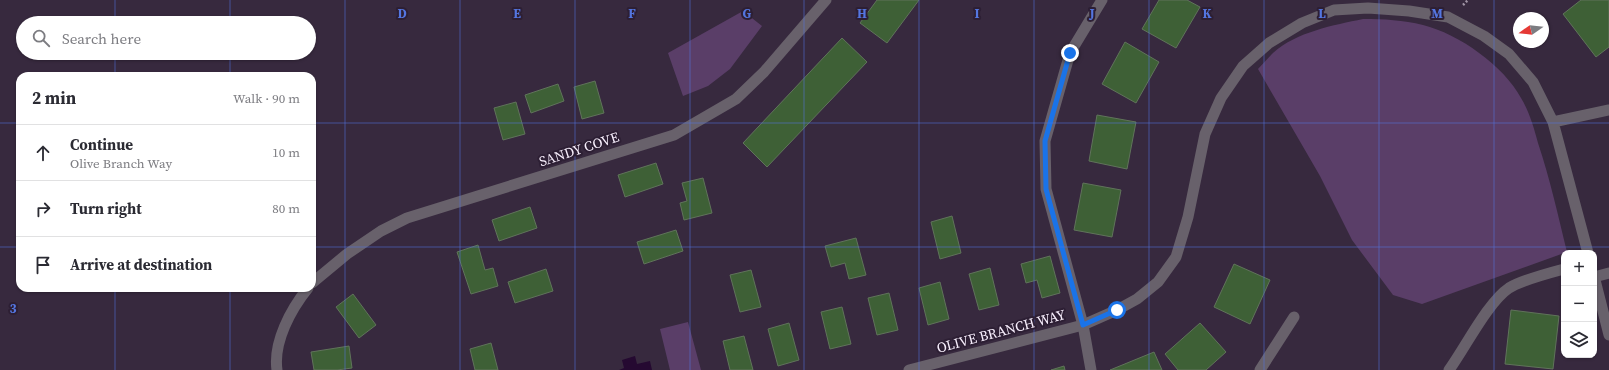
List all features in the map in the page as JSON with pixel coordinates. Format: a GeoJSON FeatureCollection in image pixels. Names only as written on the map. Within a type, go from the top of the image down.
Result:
{"type":"FeatureCollection","features":[{"type":"Feature","properties":{"kind":"street","name":"SANDY COVE"},"geometry":{"type":"LineString","coordinates":[[316,280],[347,254],[381,231],[407,218],[674,135],[705,118],[736,99],[764,72],[826,0]]}},
{"type":"Feature","properties":{"kind":"street"},"geometry":{"type":"LineString","coordinates":[[1090,370],[1083,325],[1046,189],[1045,141],[1070,53],[1102,0]]}},
{"type":"Feature","properties":{"kind":"street","name":"OLIVE BRANCH WAY"},"geometry":{"type":"LineString","coordinates":[[909,370],[1083,325],[1117,310],[1137,299],[1158,282],[1176,257],[1188,217],[1205,134],[1221,98],[1243,66],[1269,43],[1302,23],[1334,10],[1368,8],[1409,11],[1448,17],[1484,36],[1508,54],[1533,82],[1553,122],[1587,250]]}},
{"type":"Feature","properties":{"kind":"street"},"geometry":{"type":"LineString","coordinates":[[1553,122],[1609,110]]}},
{"type":"Feature","properties":{"kind":"street"},"geometry":{"type":"LineString","coordinates":[[1449,370],[1494,303],[1509,288],[1561,270]]}},
{"type":"Feature","properties":{"kind":"street"},"geometry":{"type":"LineString","coordinates":[[1597,276],[1609,273]]}},
{"type":"Feature","properties":{"kind":"street"},"geometry":{"type":"LineString","coordinates":[[1596,286],[1609,335]]}},
{"type":"Feature","properties":{"kind":"street"},"geometry":{"type":"LineString","coordinates":[[277,370],[279,343],[285,323],[298,300],[305,292]]}},
{"type":"Feature","properties":{"kind":"street"},"geometry":{"type":"LineString","coordinates":[[1260,370],[1294,317]]}},
{"type":"Feature","properties":{"kind":"path"},"geometry":{"type":"LineString","coordinates":[[1462,5],[1468,0]]}},
{"type":"Feature","properties":{"kind":"shaded area"},"geometry":{"type":"Polygon","coordinates":[[[743,11],[762,26],[730,69],[708,86],[683,96],[668,53],[743,11]]]}},
{"type":"Feature","properties":{"kind":"shaded area"},"geometry":{"type":"Polygon","coordinates":[[[1363,19],[1386,20],[1416,23],[1437,29],[1479,53],[1504,74],[1521,98],[1531,120],[1550,184],[1566,250],[1561,250],[1561,254],[1422,304],[1393,295],[1352,240],[1320,176],[1258,69],[1282,46],[1316,30],[1363,19]]]}},
{"type":"Feature","properties":{"kind":"shaded area"},"geometry":{"type":"Polygon","coordinates":[[[688,322],[701,370],[670,370],[660,329],[688,322]]]}},
{"type":"Feature","properties":{"kind":"shaded area"},"geometry":{"type":"Polygon","coordinates":[[[635,356],[637,364],[650,361],[652,370],[619,370],[624,368],[622,360],[635,356]]]}},
{"type":"Feature","properties":{"kind":"building"},"geometry":{"type":"Polygon","coordinates":[[[877,0],[919,0],[887,43],[860,23],[877,0]]]}},
{"type":"Feature","properties":{"kind":"building"},"geometry":{"type":"Polygon","coordinates":[[[1159,0],[1187,0],[1200,7],[1176,48],[1142,29],[1159,0]]]}},
{"type":"Feature","properties":{"kind":"building"},"geometry":{"type":"Polygon","coordinates":[[[1581,0],[1609,0],[1609,47],[1596,57],[1563,14],[1581,0]]]}},
{"type":"Feature","properties":{"kind":"building"},"geometry":{"type":"Polygon","coordinates":[[[842,38],[867,62],[767,167],[743,143],[842,38]]]}},
{"type":"Feature","properties":{"kind":"building"},"geometry":{"type":"Polygon","coordinates":[[[1125,42],[1159,62],[1136,103],[1102,84],[1125,42]]]}},
{"type":"Feature","properties":{"kind":"building"},"geometry":{"type":"Polygon","coordinates":[[[595,81],[604,113],[582,119],[574,87],[595,81]]]}},
{"type":"Feature","properties":{"kind":"building"},"geometry":{"type":"Polygon","coordinates":[[[558,84],[564,101],[531,113],[525,95],[558,84]]]}},
{"type":"Feature","properties":{"kind":"building"},"geometry":{"type":"Polygon","coordinates":[[[516,102],[525,134],[503,140],[494,108],[516,102]]]}},
{"type":"Feature","properties":{"kind":"building"},"geometry":{"type":"Polygon","coordinates":[[[1097,115],[1136,122],[1127,169],[1089,161],[1097,115]]]}},
{"type":"Feature","properties":{"kind":"building"},"geometry":{"type":"Polygon","coordinates":[[[656,163],[663,184],[625,197],[618,175],[656,163]]]}},
{"type":"Feature","properties":{"kind":"building"},"geometry":{"type":"Polygon","coordinates":[[[703,178],[712,213],[684,220],[680,203],[687,201],[682,183],[703,178]]]}},
{"type":"Feature","properties":{"kind":"building"},"geometry":{"type":"Polygon","coordinates":[[[1083,183],[1121,190],[1112,237],[1074,230],[1083,183]]]}},
{"type":"Feature","properties":{"kind":"building"},"geometry":{"type":"Polygon","coordinates":[[[530,207],[537,228],[499,241],[492,220],[530,207]]]}},
{"type":"Feature","properties":{"kind":"building"},"geometry":{"type":"Polygon","coordinates":[[[952,216],[961,253],[940,259],[931,222],[952,216]]]}},
{"type":"Feature","properties":{"kind":"building"},"geometry":{"type":"Polygon","coordinates":[[[676,230],[683,251],[644,264],[637,242],[676,230]]]}},
{"type":"Feature","properties":{"kind":"building"},"geometry":{"type":"Polygon","coordinates":[[[856,238],[866,275],[849,279],[845,263],[831,267],[825,246],[856,238]]]}},
{"type":"Feature","properties":{"kind":"building"},"geometry":{"type":"Polygon","coordinates":[[[478,245],[485,270],[493,268],[498,286],[471,294],[457,252],[478,245]]]}},
{"type":"Feature","properties":{"kind":"building"},"geometry":{"type":"Polygon","coordinates":[[[1050,256],[1060,293],[1042,298],[1037,280],[1026,283],[1021,264],[1050,256]]]}},
{"type":"Feature","properties":{"kind":"building"},"geometry":{"type":"Polygon","coordinates":[[[1234,264],[1270,280],[1250,324],[1214,307],[1234,264]]]}},
{"type":"Feature","properties":{"kind":"building"},"geometry":{"type":"Polygon","coordinates":[[[990,268],[999,305],[979,310],[969,274],[990,268]]]}},
{"type":"Feature","properties":{"kind":"building"},"geometry":{"type":"Polygon","coordinates":[[[546,269],[553,291],[515,303],[508,282],[546,269]]]}},
{"type":"Feature","properties":{"kind":"building"},"geometry":{"type":"Polygon","coordinates":[[[751,270],[761,307],[740,312],[730,275],[751,270]]]}},
{"type":"Feature","properties":{"kind":"building"},"geometry":{"type":"Polygon","coordinates":[[[940,282],[949,319],[928,325],[919,288],[940,282]]]}},
{"type":"Feature","properties":{"kind":"building"},"geometry":{"type":"Polygon","coordinates":[[[889,293],[898,330],[877,335],[868,298],[889,293]]]}},
{"type":"Feature","properties":{"kind":"building"},"geometry":{"type":"Polygon","coordinates":[[[353,294],[376,325],[359,338],[336,307],[353,294]]]}},
{"type":"Feature","properties":{"kind":"building"},"geometry":{"type":"Polygon","coordinates":[[[842,307],[851,344],[830,349],[821,312],[842,307]]]}},
{"type":"Feature","properties":{"kind":"building"},"geometry":{"type":"Polygon","coordinates":[[[1511,310],[1559,316],[1553,369],[1505,364],[1511,310]]]}},
{"type":"Feature","properties":{"kind":"building"},"geometry":{"type":"Polygon","coordinates":[[[789,323],[799,360],[778,366],[768,329],[789,323]]]}},
{"type":"Feature","properties":{"kind":"building"},"geometry":{"type":"Polygon","coordinates":[[[1200,323],[1226,352],[1206,370],[1178,370],[1165,354],[1200,323]]]}},
{"type":"Feature","properties":{"kind":"building"},"geometry":{"type":"Polygon","coordinates":[[[744,336],[753,370],[730,370],[723,341],[744,336]]]}},
{"type":"Feature","properties":{"kind":"building"},"geometry":{"type":"Polygon","coordinates":[[[491,343],[498,370],[475,370],[470,349],[491,343]]]}},
{"type":"Feature","properties":{"kind":"building"},"geometry":{"type":"Polygon","coordinates":[[[349,346],[352,368],[337,370],[314,370],[311,352],[349,346]]]}},
{"type":"Feature","properties":{"kind":"building"},"geometry":{"type":"Polygon","coordinates":[[[1154,352],[1162,370],[1110,370],[1154,352]]]}},
{"type":"Feature","properties":{"kind":"building"},"geometry":{"type":"Polygon","coordinates":[[[1064,366],[1065,370],[1051,370],[1064,366]]]}},
{"type":"Feature","properties":{"kind":"route"},"geometry":{"type":"LineString","coordinates":[[1070,53],[1045,141],[1046,189],[1083,325],[1117,310]]}}]}
